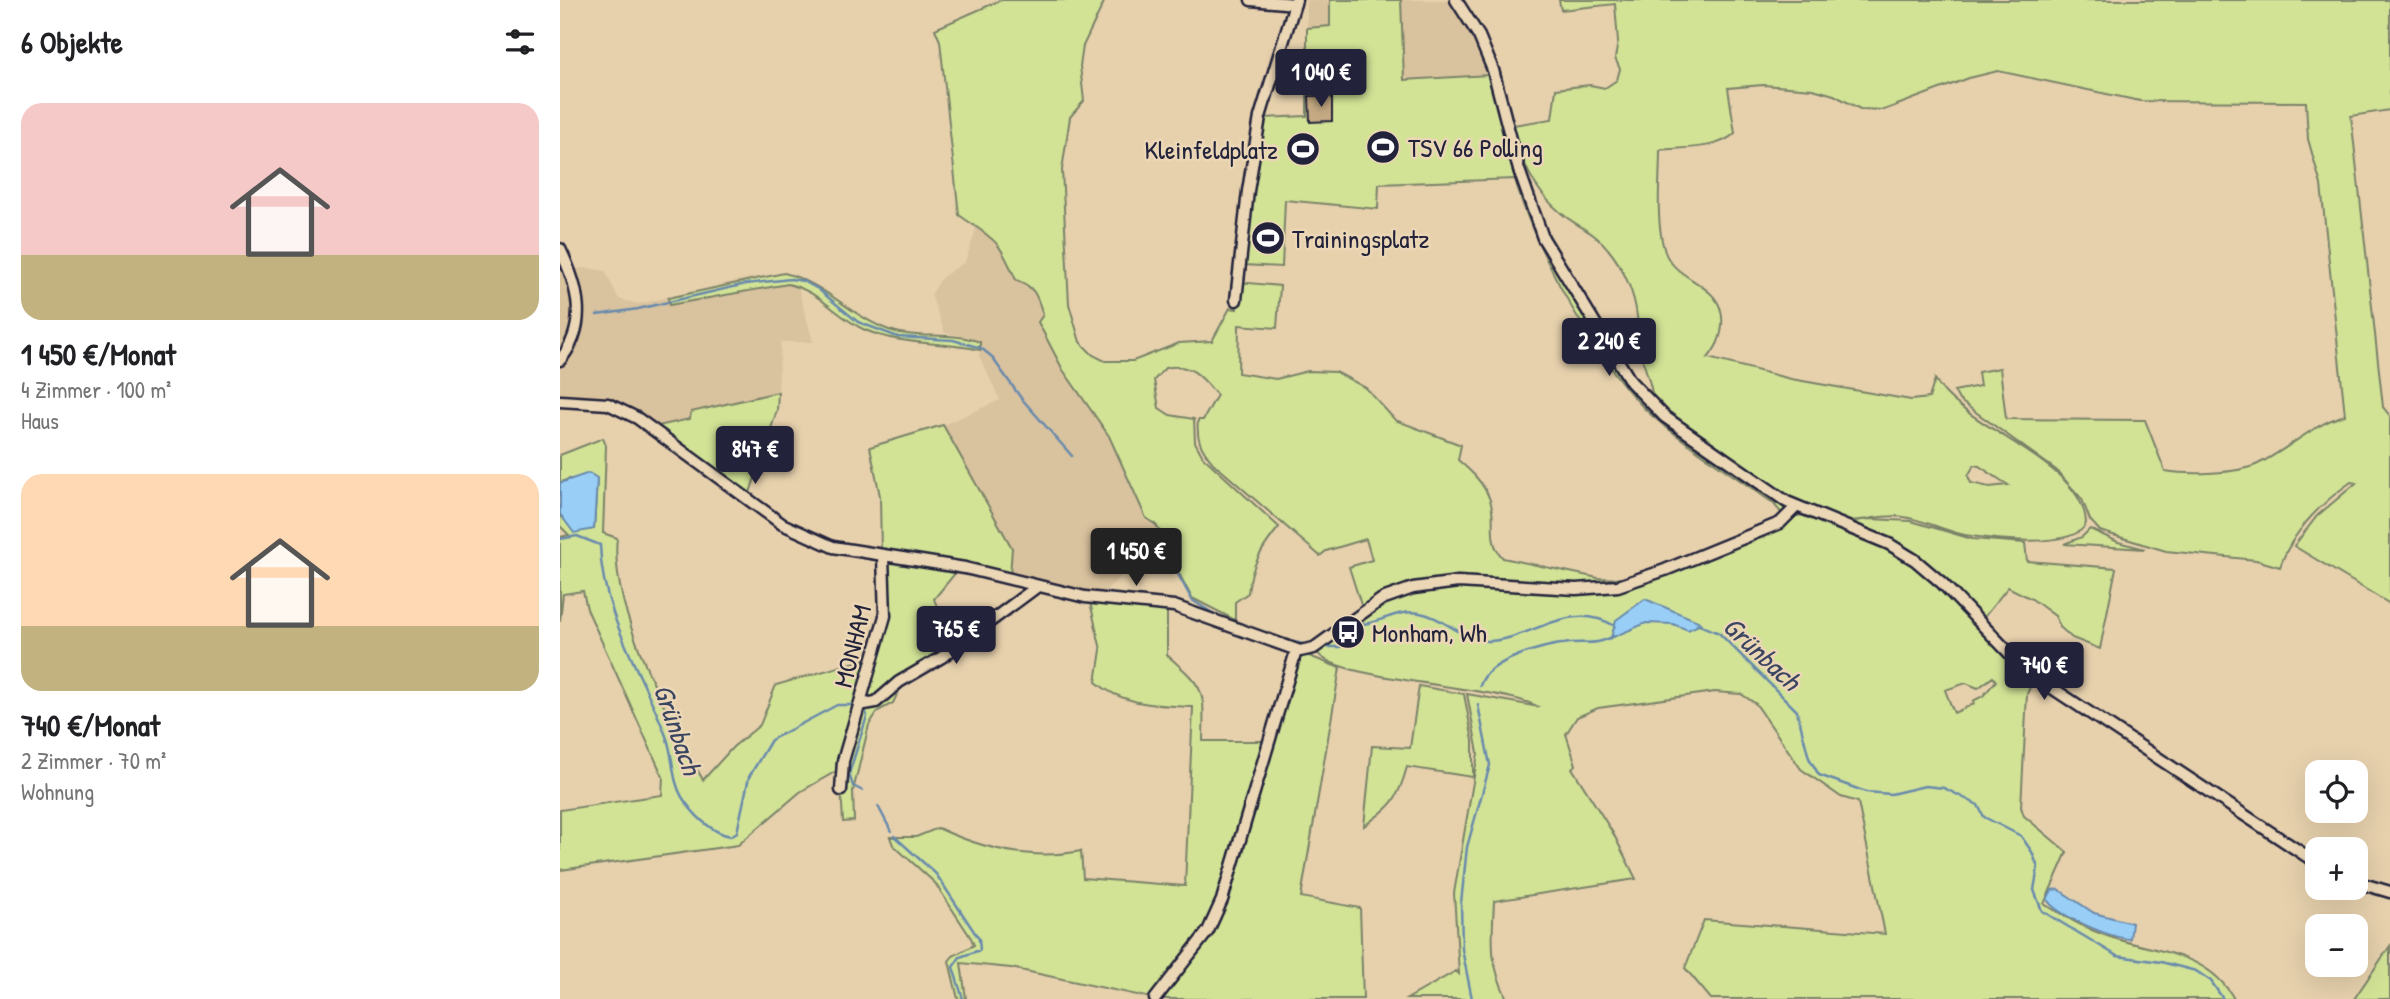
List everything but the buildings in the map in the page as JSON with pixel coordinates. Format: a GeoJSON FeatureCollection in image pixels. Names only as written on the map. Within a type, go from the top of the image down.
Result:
{"type":"FeatureCollection","features":[{"type":"Feature","properties":{"kind":"street"},"geometry":{"type":"LineString","coordinates":[[1236,300],[1260,117],[1295,2],[1251,0]]}},
{"type":"Feature","properties":{"kind":"street"},"geometry":{"type":"LineString","coordinates":[[1456,0],[1479,36],[1493,70],[1519,170],[1537,224],[1551,254],[1631,382],[1665,417],[1796,507],[1889,544],[1915,560],[1942,583],[2015,659],[2043,682],[2305,855]]}},
{"type":"Feature","properties":{"kind":"street"},"geometry":{"type":"LineString","coordinates":[[560,249],[574,282],[579,304],[574,337],[560,360]]}},
{"type":"Feature","properties":{"kind":"street"},"geometry":{"type":"LineString","coordinates":[[560,387],[563,400],[608,404],[650,425],[763,511],[799,533],[833,547],[965,568],[1113,601],[1183,609],[1296,651],[1318,646],[1368,607],[1413,588],[1458,582],[1576,589],[1618,586],[1780,523],[1796,507]]}},
{"type":"Feature","properties":{"kind":"street","name":"MONHAM"},"geometry":{"type":"LineString","coordinates":[[841,790],[843,761],[885,616],[883,556]]}},
{"type":"Feature","properties":{"kind":"street","name":"MONHAM"},"geometry":{"type":"LineString","coordinates":[[859,705],[876,702],[899,682],[942,657],[1038,586]]}},
{"type":"Feature","properties":{"kind":"street"},"geometry":{"type":"LineString","coordinates":[[1155,999],[1208,931],[1222,900],[1296,651]]}},
{"type":"Feature","properties":{"kind":"street"},"geometry":{"type":"LineString","coordinates":[[2368,886],[2390,892]]}},
{"type":"Feature","properties":{"kind":"shaded area"},"geometry":{"type":"Polygon","coordinates":[[[1307,0],[1330,0],[1331,26],[1307,28],[1307,0]]]}},
{"type":"Feature","properties":{"kind":"shaded area"},"geometry":{"type":"Polygon","coordinates":[[[1401,0],[1449,0],[1477,45],[1489,75],[1404,81],[1401,0]]]}},
{"type":"Feature","properties":{"kind":"shaded area"},"geometry":{"type":"Polygon","coordinates":[[[977,227],[1003,247],[1016,280],[1028,284],[1036,291],[1063,370],[1101,422],[1146,518],[1156,525],[1170,549],[1156,558],[1151,551],[1101,594],[1010,575],[1012,548],[943,425],[1000,400],[979,356],[982,345],[967,337],[945,333],[931,295],[942,277],[965,262],[977,227]]]}},
{"type":"Feature","properties":{"kind":"shaded area"},"geometry":{"type":"Polygon","coordinates":[[[560,254],[571,269],[605,271],[619,299],[639,304],[750,278],[784,273],[795,276],[813,342],[781,342],[778,392],[691,412],[690,419],[658,426],[639,415],[560,398],[560,254]]]}},
{"type":"Feature","properties":{"kind":"green space"},"geometry":{"type":"Polygon","coordinates":[[[1001,0],[1105,0],[1083,46],[1080,66],[1084,101],[1070,117],[1062,170],[1069,304],[1080,342],[1093,355],[1105,361],[1133,361],[1179,343],[1212,341],[1230,308],[1237,309],[1239,282],[1280,286],[1277,328],[1239,325],[1238,373],[1276,379],[1308,371],[1336,372],[1366,388],[1395,420],[1461,445],[1458,460],[1477,478],[1490,500],[1493,537],[1503,558],[1598,578],[1628,579],[1603,586],[1458,579],[1362,608],[1349,567],[1372,560],[1366,539],[1326,551],[1320,556],[1213,463],[1200,443],[1198,420],[1203,420],[1217,395],[1195,372],[1174,367],[1165,368],[1154,380],[1159,408],[1170,415],[1194,419],[1195,442],[1203,457],[1279,527],[1258,557],[1248,593],[1235,602],[1235,620],[1192,598],[1167,551],[1170,549],[1156,525],[1146,518],[1109,436],[1063,370],[1038,322],[1043,315],[1034,293],[1016,280],[995,242],[959,215],[940,41],[935,29],[1001,0]]]}},
{"type":"Feature","properties":{"kind":"green space","name":"TSV 66 Polling"},"geometry":{"type":"Polygon","coordinates":[[[1330,0],[1401,0],[1404,80],[1489,75],[1515,177],[1518,174],[1557,269],[1629,384],[1783,505],[1787,510],[1783,515],[1773,503],[1699,452],[1635,399],[1572,308],[1537,239],[1515,179],[1379,184],[1378,209],[1285,200],[1282,267],[1244,265],[1262,118],[1307,116],[1307,28],[1330,26],[1330,0]]]}},
{"type":"Feature","properties":{"kind":"green space"},"geometry":{"type":"Polygon","coordinates":[[[1559,0],[2390,0],[2390,110],[2351,116],[2383,407],[2390,416],[2390,604],[2294,546],[2317,516],[2356,483],[2351,482],[2308,520],[2292,542],[2280,567],[2256,560],[2166,551],[2100,531],[2090,520],[2082,499],[2056,470],[1959,400],[1954,391],[1980,386],[1978,372],[2000,368],[2006,419],[2145,420],[2165,471],[2187,473],[2225,472],[2258,464],[2321,425],[2345,415],[2321,185],[2308,139],[2306,102],[2140,101],[1998,71],[1969,78],[1884,110],[1860,109],[1834,95],[1813,89],[1763,85],[1728,88],[1735,133],[1710,145],[1660,150],[1659,215],[1665,252],[1671,263],[1709,292],[1721,311],[1721,335],[1708,358],[1791,379],[1911,400],[1929,398],[1935,379],[1949,396],[1969,413],[2044,463],[2065,481],[2080,501],[2086,523],[2079,531],[2067,537],[2031,541],[1965,535],[1895,516],[1839,521],[1809,511],[1763,485],[1653,401],[1640,350],[1634,299],[1623,272],[1603,243],[1567,218],[1542,194],[1529,173],[1513,125],[1552,119],[1556,89],[1590,85],[1605,88],[1617,80],[1620,69],[1615,58],[1618,42],[1615,4],[1561,10],[1559,0]],[[1974,465],[1968,476],[1971,483],[1989,487],[2008,485],[1974,465]]]}},
{"type":"Feature","properties":{"kind":"green space"},"geometry":{"type":"Polygon","coordinates":[[[784,273],[812,284],[862,317],[889,330],[911,335],[968,339],[980,342],[980,350],[906,341],[877,334],[853,324],[809,292],[788,284],[669,305],[668,298],[784,273]]]}},
{"type":"Feature","properties":{"kind":"green space"},"geometry":{"type":"Polygon","coordinates":[[[778,392],[777,410],[749,496],[658,426],[690,419],[691,412],[778,392]]]}},
{"type":"Feature","properties":{"kind":"green space"},"geometry":{"type":"Polygon","coordinates":[[[943,425],[1012,548],[1010,575],[881,553],[880,496],[870,447],[943,425]]]}},
{"type":"Feature","properties":{"kind":"green space"},"geometry":{"type":"Polygon","coordinates":[[[603,438],[606,446],[603,533],[617,538],[617,566],[622,597],[632,629],[659,695],[703,780],[733,747],[760,725],[776,685],[873,657],[883,630],[887,565],[890,561],[957,571],[934,599],[952,644],[901,686],[893,703],[878,711],[869,725],[853,791],[854,821],[843,822],[840,769],[800,792],[738,845],[560,870],[560,810],[662,795],[663,777],[587,609],[583,591],[563,594],[560,621],[560,537],[569,535],[560,526],[560,514],[574,532],[594,529],[597,479],[568,479],[560,483],[560,455],[603,438]]]}},
{"type":"Feature","properties":{"kind":"green space"},"geometry":{"type":"Polygon","coordinates":[[[1806,515],[1877,543],[1918,566],[2033,680],[2027,694],[2021,807],[2024,816],[2067,852],[2044,904],[2099,933],[2195,962],[2223,983],[2234,999],[1711,999],[1685,968],[1704,920],[1885,934],[1858,802],[1841,797],[1801,769],[1756,704],[1741,694],[1715,692],[1598,708],[1577,717],[1566,734],[1576,765],[1572,768],[1613,833],[1636,879],[1494,901],[1494,962],[1507,999],[1407,999],[1456,971],[1459,974],[1454,893],[1478,753],[1467,694],[1539,707],[1491,694],[1353,670],[1330,662],[1317,652],[1368,610],[1397,596],[1448,585],[1605,591],[1796,516],[1806,515]],[[1993,677],[1978,688],[1966,683],[1945,690],[1954,713],[1974,704],[1973,701],[1983,696],[1996,681],[1993,677]]]}},
{"type":"Feature","properties":{"kind":"green space"},"geometry":{"type":"Polygon","coordinates":[[[1870,519],[1911,521],[1972,539],[2025,543],[2027,561],[2116,568],[2100,649],[2072,638],[2061,628],[2055,616],[2032,599],[2008,587],[1981,621],[1940,576],[1840,523],[1870,519]]]}},
{"type":"Feature","properties":{"kind":"green space"},"geometry":{"type":"Polygon","coordinates":[[[2090,529],[2118,542],[2145,549],[2064,544],[2082,537],[2090,529]]]}},
{"type":"Feature","properties":{"kind":"green space"},"geometry":{"type":"Polygon","coordinates":[[[1090,602],[1167,609],[1167,655],[1190,676],[1200,692],[1203,700],[1203,741],[1266,741],[1224,886],[1198,941],[1151,998],[1011,968],[961,963],[966,999],[958,999],[949,961],[974,945],[935,883],[893,845],[890,837],[916,837],[938,828],[972,842],[1026,854],[1081,851],[1083,878],[1185,886],[1193,707],[1154,705],[1130,700],[1096,682],[1101,650],[1090,602]]]}},
{"type":"Feature","properties":{"kind":"green space"},"geometry":{"type":"Polygon","coordinates":[[[1304,654],[1340,668],[1301,897],[1360,908],[1363,999],[1163,999],[1161,997],[1215,923],[1299,655],[1304,654]]]}},
{"type":"Feature","properties":{"kind":"green space"},"geometry":{"type":"Polygon","coordinates":[[[1419,686],[1464,694],[1473,741],[1473,777],[1407,767],[1393,801],[1364,826],[1372,746],[1410,748],[1419,686]]]}},
{"type":"Feature","properties":{"kind":"green space"},"geometry":{"type":"Polygon","coordinates":[[[2390,946],[2390,999],[2354,999],[2390,946]]]}},
{"type":"Feature","properties":{"kind":"water"},"geometry":{"type":"Polygon","coordinates":[[[589,473],[597,478],[594,529],[574,533],[560,514],[560,483],[589,473]]]}},
{"type":"Feature","properties":{"kind":"water"},"geometry":{"type":"Polygon","coordinates":[[[1645,599],[1701,624],[1688,630],[1673,624],[1646,623],[1611,638],[1616,620],[1645,599]]]}},
{"type":"Feature","properties":{"kind":"water"},"geometry":{"type":"Polygon","coordinates":[[[2058,889],[2094,913],[2132,923],[2130,939],[2098,930],[2060,912],[2047,899],[2052,890],[2058,889]]]}},
{"type":"Feature","properties":{"kind":"waterway"},"geometry":{"type":"LineString","coordinates":[[597,315],[638,309],[746,284],[791,279],[803,281],[818,289],[858,322],[898,337],[953,340],[981,348],[991,356],[1021,398],[1072,456]]}},
{"type":"Feature","properties":{"kind":"waterway","name":"Grünbach"},"geometry":{"type":"LineString","coordinates":[[560,539],[577,536],[600,545],[602,571],[615,620],[666,736],[678,790],[697,816],[716,831],[731,836],[737,832],[749,777],[771,740],[837,705],[854,705]]}},
{"type":"Feature","properties":{"kind":"waterway"},"geometry":{"type":"LineString","coordinates":[[1167,554],[1192,600],[1214,614],[1255,630]]}},
{"type":"Feature","properties":{"kind":"waterway"},"geometry":{"type":"LineString","coordinates":[[1323,647],[1339,647],[1353,642],[1358,628],[1363,624],[1412,612],[1429,615],[1471,638],[1490,641],[1506,639],[1566,618],[1598,619],[1615,626]]}},
{"type":"Feature","properties":{"kind":"waterway","name":"Grünbach"},"geometry":{"type":"LineString","coordinates":[[1697,624],[1719,633],[1797,711],[1809,758],[1819,775],[1866,792],[1891,794],[1925,786],[1944,788],[1978,805],[1984,817],[2021,836],[2032,852],[2038,867],[2034,890],[2042,911],[2117,956],[2161,962],[2196,971],[2211,981],[2223,999]]}},
{"type":"Feature","properties":{"kind":"waterway","name":"Grünbach"},"geometry":{"type":"LineString","coordinates":[[1480,686],[1493,669],[1518,656],[1547,647],[1597,642],[1613,636]]}},
{"type":"Feature","properties":{"kind":"waterway"},"geometry":{"type":"LineString","coordinates":[[1278,639],[1309,645]]}},
{"type":"Feature","properties":{"kind":"waterway","name":"Grünbach"},"geometry":{"type":"LineString","coordinates":[[1472,999],[1462,949],[1461,903],[1467,847],[1490,765],[1478,705]]}},
{"type":"Feature","properties":{"kind":"waterway","name":"Grünbach"},"geometry":{"type":"LineString","coordinates":[[863,791],[853,786],[849,774],[867,716],[865,709]]}},
{"type":"Feature","properties":{"kind":"waterway","name":"Grünbach"},"geometry":{"type":"LineString","coordinates":[[878,806],[891,831]]}},
{"type":"Feature","properties":{"kind":"waterway","name":"Grünbach"},"geometry":{"type":"LineString","coordinates":[[894,836],[936,874],[979,939],[980,950],[960,957],[953,967],[963,999]]}},
{"type":"Feature","properties":{"kind":"place","name":"TSV 66 Polling"},"geometry":{"type":"Point","coordinates":[1383,147]}},
{"type":"Feature","properties":{"kind":"place","name":"Kleinfeldplatz"},"geometry":{"type":"Point","coordinates":[1303,149]}},
{"type":"Feature","properties":{"kind":"place","name":"Trainingsplatz"},"geometry":{"type":"Point","coordinates":[1268,238]}},
{"type":"Feature","properties":{"kind":"place","name":"Monham, Wh"},"geometry":{"type":"Point","coordinates":[1348,632]}}]}
